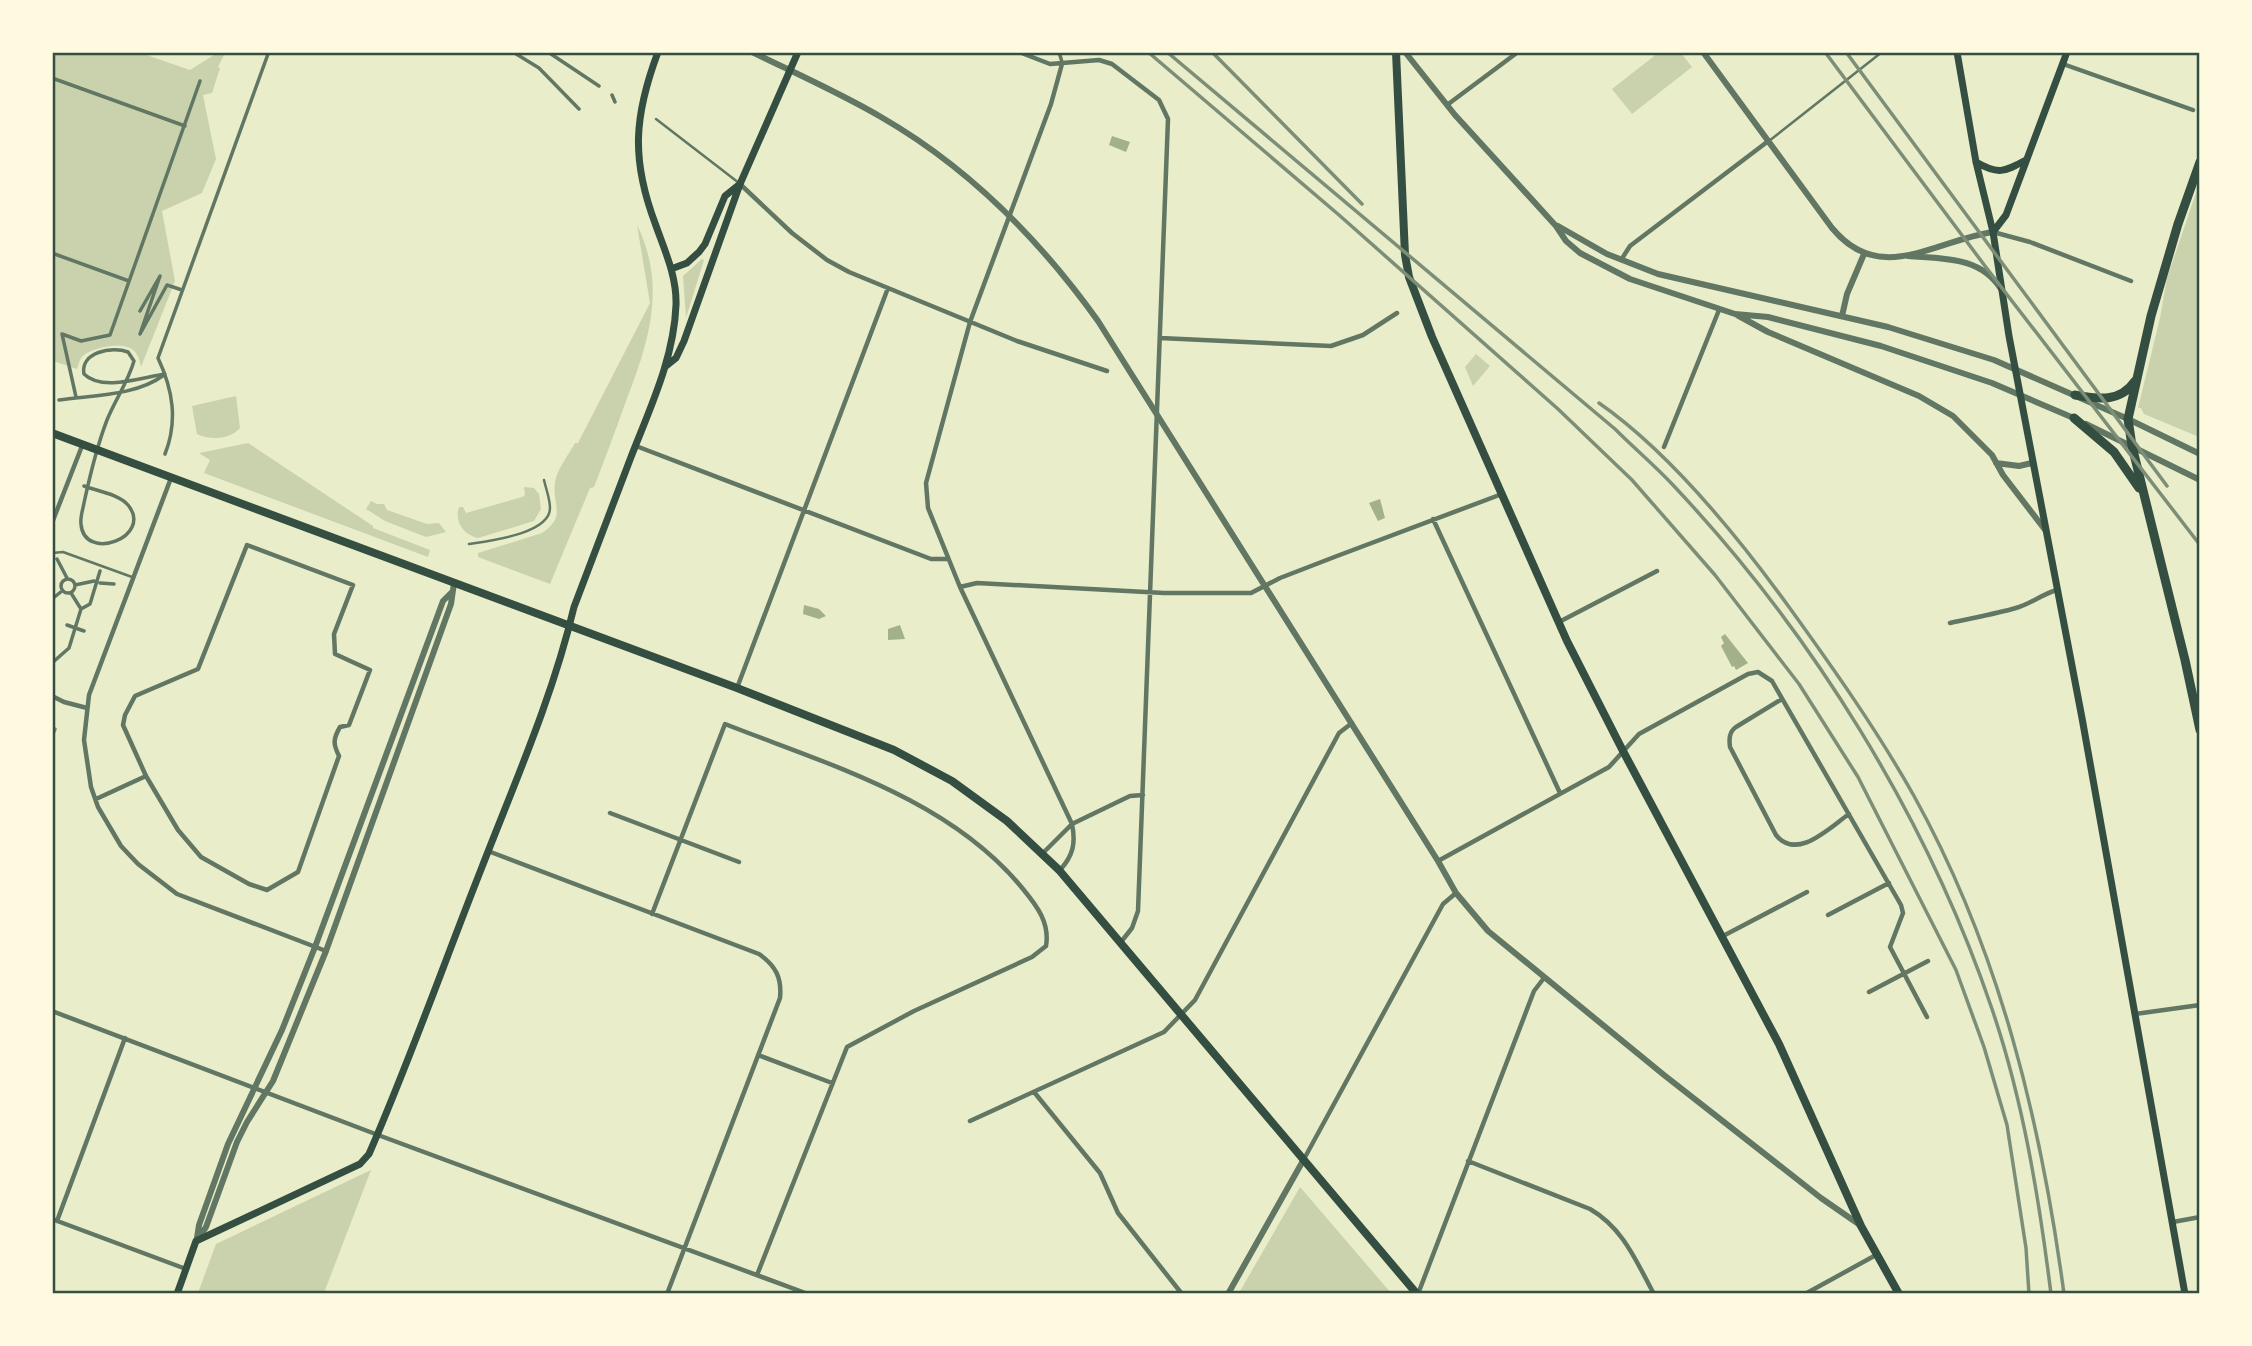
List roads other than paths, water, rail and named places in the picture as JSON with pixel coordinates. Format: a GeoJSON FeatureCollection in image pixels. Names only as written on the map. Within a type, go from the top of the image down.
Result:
{"type":"FeatureCollection","features":[{"type":"Feature","properties":{"kind":"highway"},"geometry":{"type":"LineString","coordinates":[[2200,162],[2151,316],[2129,419],[2132,446],[2200,730]]}},
{"type":"Feature","properties":{"kind":"highway"},"geometry":{"type":"LineString","coordinates":[[2075,395],[2097,399],[2116,397],[2130,387],[2137,377]]}},
{"type":"Feature","properties":{"kind":"highway"},"geometry":{"type":"LineString","coordinates":[[2074,418],[2114,452],[2146,500]]}},
{"type":"Feature","properties":{"kind":"main road"},"geometry":{"type":"LineString","coordinates":[[177,1293],[196,1241],[360,1164],[369,1154],[488,851],[556,672],[574,607],[666,366],[676,307],[670,268],[641,179],[637,140],[641,106],[658,52]]}},
{"type":"Feature","properties":{"kind":"main road"},"geometry":{"type":"LineString","coordinates":[[666,366],[676,358],[684,341],[740,184],[798,52]]}},
{"type":"Feature","properties":{"kind":"main road"},"geometry":{"type":"LineString","coordinates":[[1396,52],[1405,255],[1409,277],[1432,337],[1558,623],[1779,1044],[1861,1226],[1899,1293]]}},
{"type":"Feature","properties":{"kind":"main road"},"geometry":{"type":"LineString","coordinates":[[1956,52],[1976,162],[1993,232],[2027,437],[2058,589],[2185,1293]]}},
{"type":"Feature","properties":{"kind":"main road"},"geometry":{"type":"LineString","coordinates":[[1993,232],[2006,215],[2067,52]]}},
{"type":"Feature","properties":{"kind":"main road"},"geometry":{"type":"LineString","coordinates":[[1976,162],[1991,171],[2007,171],[2027,160]]}},
{"type":"Feature","properties":{"kind":"main road"},"geometry":{"type":"LineString","coordinates":[[670,268],[687,263],[699,252],[705,244],[725,195],[740,184]]}},
{"type":"Feature","properties":{"kind":"main road"},"geometry":{"type":"LineString","coordinates":[[52,433],[737,688],[906,756],[952,781],[1007,821],[1059,870],[1417,1293]]}},
{"type":"Feature","properties":{"kind":"street"},"geometry":{"type":"LineString","coordinates":[[513,52],[539,68],[579,108]]}},
{"type":"Feature","properties":{"kind":"street"},"geometry":{"type":"LineString","coordinates":[[548,52],[599,86]]}},
{"type":"Feature","properties":{"kind":"street"},"geometry":{"type":"LineString","coordinates":[[752,52],[880,116],[912,136],[944,159],[1009,216],[1074,289],[1158,414],[1438,861],[1456,894],[1488,931],[1544,978],[1821,1198],[1861,1226]]}},
{"type":"Feature","properties":{"kind":"street"},"geometry":{"type":"LineString","coordinates":[[1019,52],[1050,64],[1098,60],[1112,64],[1159,100],[1168,119],[1138,911],[1132,928],[1121,943]]}},
{"type":"Feature","properties":{"kind":"street"},"geometry":{"type":"LineString","coordinates":[[1059,52],[1062,64],[970,322],[926,483],[927,503],[947,559],[1072,824],[1074,842],[1067,862],[1059,870]]}},
{"type":"Feature","properties":{"kind":"street"},"geometry":{"type":"LineString","coordinates":[[1405,52],[1447,104],[1556,226],[1566,241],[1580,253],[1615,273],[1719,310],[1768,317],[1839,334],[1992,383],[2074,418],[2200,480]]}},
{"type":"Feature","properties":{"kind":"street"},"geometry":{"type":"LineString","coordinates":[[1447,104],[1518,52]]}},
{"type":"Feature","properties":{"kind":"street"},"geometry":{"type":"LineString","coordinates":[[1703,52],[1767,142],[1840,238],[1850,247],[1881,258],[1902,256],[1960,260],[1994,278],[2001,289]]}},
{"type":"Feature","properties":{"kind":"street"},"geometry":{"type":"LineString","coordinates":[[165,454],[174,420],[165,374],[158,358],[268,54]]}},
{"type":"Feature","properties":{"kind":"street"},"geometry":{"type":"LineString","coordinates":[[2063,64],[2193,110]]}},
{"type":"Feature","properties":{"kind":"street"},"geometry":{"type":"LineString","coordinates":[[52,78],[186,126]]}},
{"type":"Feature","properties":{"kind":"street"},"geometry":{"type":"LineString","coordinates":[[76,397],[62,334],[81,341],[110,335],[200,81]]}},
{"type":"Feature","properties":{"kind":"street"},"geometry":{"type":"LineString","coordinates":[[612,95],[615,102]]}},
{"type":"Feature","properties":{"kind":"street"},"geometry":{"type":"LineString","coordinates":[[1615,273],[1630,246],[1767,142]]}},
{"type":"Feature","properties":{"kind":"street"},"geometry":{"type":"LineString","coordinates":[[740,184],[792,233],[827,260],[1030,346],[1107,371]]}},
{"type":"Feature","properties":{"kind":"street"},"geometry":{"type":"LineString","coordinates":[[1556,226],[1621,260],[1680,280],[1910,333],[1994,360],[2129,419],[2200,454]]}},
{"type":"Feature","properties":{"kind":"street"},"geometry":{"type":"LineString","coordinates":[[1902,256],[1972,235],[1993,232],[2030,242],[2131,281]]}},
{"type":"Feature","properties":{"kind":"street"},"geometry":{"type":"LineString","coordinates":[[52,253],[129,281]]}},
{"type":"Feature","properties":{"kind":"street"},"geometry":{"type":"LineString","coordinates":[[1842,316],[1847,294],[1864,254]]}},
{"type":"Feature","properties":{"kind":"street"},"geometry":{"type":"LineString","coordinates":[[140,311],[160,276],[140,334],[167,285],[183,290]]}},
{"type":"Feature","properties":{"kind":"street"},"geometry":{"type":"LineString","coordinates":[[737,688],[888,288]]}},
{"type":"Feature","properties":{"kind":"street"},"geometry":{"type":"LineString","coordinates":[[1664,447],[1719,310]]}},
{"type":"Feature","properties":{"kind":"street"},"geometry":{"type":"LineString","coordinates":[[1160,338],[1331,346],[1363,335],[1397,313]]}},
{"type":"Feature","properties":{"kind":"street"},"geometry":{"type":"LineString","coordinates":[[1735,314],[1768,332],[1919,396],[1953,416],[1979,440],[2046,532]]}},
{"type":"Feature","properties":{"kind":"street"},"geometry":{"type":"LineString","coordinates":[[84,486],[94,489],[117,498],[128,505],[134,519],[129,533],[117,542],[99,544],[88,538],[81,524],[82,512],[88,489],[90,477],[104,430],[113,408],[124,386],[129,375],[134,361],[128,352],[115,350],[98,353],[83,364],[83,374],[96,381],[119,381],[127,380],[165,374]]}},
{"type":"Feature","properties":{"kind":"street"},"geometry":{"type":"LineString","coordinates":[[59,400],[138,388],[165,374]]}},
{"type":"Feature","properties":{"kind":"street"},"geometry":{"type":"LineString","coordinates":[[52,523],[83,444]]}},
{"type":"Feature","properties":{"kind":"street"},"geometry":{"type":"LineString","coordinates":[[635,446],[931,559],[947,559]]}},
{"type":"Feature","properties":{"kind":"street"},"geometry":{"type":"LineString","coordinates":[[1996,464],[2020,466],[2032,463]]}},
{"type":"Feature","properties":{"kind":"street"},"geometry":{"type":"LineString","coordinates":[[172,478],[87,708],[84,740],[86,763],[96,799],[109,829],[121,846],[138,864],[177,894],[326,951]]}},
{"type":"Feature","properties":{"kind":"street"},"geometry":{"type":"LineString","coordinates":[[960,587],[977,583],[1152,593],[1251,593],[1303,569],[1502,494]]}},
{"type":"Feature","properties":{"kind":"street"},"geometry":{"type":"LineString","coordinates":[[1433,519],[1560,793]]}},
{"type":"Feature","properties":{"kind":"street"},"geometry":{"type":"LineString","coordinates":[[247,545],[353,584],[334,634],[335,654],[370,670],[349,725],[340,727],[335,735],[333,744],[339,756],[298,872],[267,890],[249,884],[201,857],[178,830],[146,776],[123,725],[125,715],[135,696],[198,669],[247,545]]}},
{"type":"Feature","properties":{"kind":"street"},"geometry":{"type":"LineString","coordinates":[[57,559],[67,575],[61,584],[62,591]]}},
{"type":"Feature","properties":{"kind":"street"},"geometry":{"type":"LineString","coordinates":[[1558,623],[1657,570]]}},
{"type":"Feature","properties":{"kind":"street"},"geometry":{"type":"LineString","coordinates":[[80,610],[90,604],[100,571]]}},
{"type":"Feature","properties":{"kind":"street"},"geometry":{"type":"LineString","coordinates":[[66,579],[75,585]]}},
{"type":"Feature","properties":{"kind":"street"},"geometry":{"type":"LineString","coordinates":[[75,585],[93,581]]}},
{"type":"Feature","properties":{"kind":"street"},"geometry":{"type":"LineString","coordinates":[[100,583],[114,583]]}},
{"type":"Feature","properties":{"kind":"street"},"geometry":{"type":"LineString","coordinates":[[196,1241],[206,1227],[237,1142],[284,1055],[326,951],[451,604],[454,583]]}},
{"type":"Feature","properties":{"kind":"street"},"geometry":{"type":"LineString","coordinates":[[71,593],[75,585]]}},
{"type":"Feature","properties":{"kind":"street"},"geometry":{"type":"LineString","coordinates":[[1950,623],[2017,608],[2058,589]]}},
{"type":"Feature","properties":{"kind":"street"},"geometry":{"type":"LineString","coordinates":[[52,663],[69,648],[80,610],[71,593],[62,591]]}},
{"type":"Feature","properties":{"kind":"street"},"geometry":{"type":"LineString","coordinates":[[52,599],[62,591]]}},
{"type":"Feature","properties":{"kind":"street"},"geometry":{"type":"LineString","coordinates":[[196,1241],[199,1225],[228,1144],[282,1030],[443,601],[451,593]]}},
{"type":"Feature","properties":{"kind":"street"},"geometry":{"type":"LineString","coordinates":[[67,625],[84,631]]}},
{"type":"Feature","properties":{"kind":"street"},"geometry":{"type":"LineString","coordinates":[[1438,861],[1609,767],[1639,733],[1748,674],[1758,672],[1768,677],[1782,699],[1903,909],[1890,947],[1927,1017]]}},
{"type":"Feature","properties":{"kind":"street"},"geometry":{"type":"LineString","coordinates":[[52,696],[87,708]]}},
{"type":"Feature","properties":{"kind":"street"},"geometry":{"type":"LineString","coordinates":[[1782,699],[1732,730],[1729,739],[1730,747],[1776,835],[1785,844],[1803,844],[1849,814]]}},
{"type":"Feature","properties":{"kind":"street"},"geometry":{"type":"LineString","coordinates":[[970,1121],[1164,1032],[1200,990],[1339,733],[1352,723]]}},
{"type":"Feature","properties":{"kind":"street"},"geometry":{"type":"LineString","coordinates":[[653,914],[725,724],[872,783],[945,821],[980,845],[1012,875],[1039,909],[1048,933],[1046,946],[1032,957],[854,1041],[847,1047],[757,1275]]}},
{"type":"Feature","properties":{"kind":"street"},"geometry":{"type":"LineString","coordinates":[[96,799],[146,776]]}},
{"type":"Feature","properties":{"kind":"street"},"geometry":{"type":"LineString","coordinates":[[1043,853],[1072,824],[1130,796],[1143,795]]}},
{"type":"Feature","properties":{"kind":"street"},"geometry":{"type":"LineString","coordinates":[[610,813],[739,862]]}},
{"type":"Feature","properties":{"kind":"street"},"geometry":{"type":"LineString","coordinates":[[488,851],[759,954],[771,962],[778,973],[780,998],[667,1293]]}},
{"type":"Feature","properties":{"kind":"street"},"geometry":{"type":"LineString","coordinates":[[1828,915],[1889,883]]}},
{"type":"Feature","properties":{"kind":"street"},"geometry":{"type":"LineString","coordinates":[[1722,937],[1807,892]]}},
{"type":"Feature","properties":{"kind":"street"},"geometry":{"type":"LineString","coordinates":[[1228,1293],[1443,904],[1456,894]]}},
{"type":"Feature","properties":{"kind":"street"},"geometry":{"type":"LineString","coordinates":[[1869,992],[1928,961]]}},
{"type":"Feature","properties":{"kind":"street"},"geometry":{"type":"LineString","coordinates":[[1417,1293],[1534,991],[1544,978]]}},
{"type":"Feature","properties":{"kind":"street"},"geometry":{"type":"LineString","coordinates":[[2135,1014],[2200,1005]]}},
{"type":"Feature","properties":{"kind":"street"},"geometry":{"type":"LineString","coordinates":[[52,1011],[377,1135],[808,1293]]}},
{"type":"Feature","properties":{"kind":"street"},"geometry":{"type":"LineString","coordinates":[[125,1038],[55,1220],[186,1269]]}},
{"type":"Feature","properties":{"kind":"street"},"geometry":{"type":"LineString","coordinates":[[758,1055],[832,1083]]}},
{"type":"Feature","properties":{"kind":"street"},"geometry":{"type":"LineString","coordinates":[[1034,1092],[1100,1173],[1118,1213],[1182,1293]]}},
{"type":"Feature","properties":{"kind":"street"},"geometry":{"type":"LineString","coordinates":[[1468,1161],[1602,1216],[1626,1242],[1654,1293]]}},
{"type":"Feature","properties":{"kind":"street"},"geometry":{"type":"LineString","coordinates":[[2172,1223],[2200,1217]]}},
{"type":"Feature","properties":{"kind":"street"},"geometry":{"type":"LineString","coordinates":[[1805,1293],[1877,1255]]}},
{"type":"Feature","properties":{"kind":"lane"},"geometry":{"type":"LineString","coordinates":[[1767,142],[1882,52]]}},
{"type":"Feature","properties":{"kind":"lane"},"geometry":{"type":"LineString","coordinates":[[656,119],[740,184]]}},
{"type":"Feature","properties":{"kind":"lane"},"geometry":{"type":"LineString","coordinates":[[469,544],[530,530],[545,520],[551,508],[544,480]]}},
{"type":"Feature","properties":{"kind":"lane"},"geometry":{"type":"LineString","coordinates":[[52,553],[63,552],[134,577]]}},
{"type":"Feature","properties":{"kind":"railway"},"geometry":{"type":"LineString","coordinates":[[1148,52],[1339,215],[1558,409],[1632,480],[1715,575],[1799,684],[1858,777],[1956,970],[1984,1047],[2007,1125],[2026,1248],[2029,1294]]}},
{"type":"Feature","properties":{"kind":"railway"},"geometry":{"type":"LineString","coordinates":[[1167,52],[1615,429],[1672,484],[1723,541],[1772,601],[1817,664],[1899,797],[1965,937],[1992,1009],[2013,1078],[2029,1150],[2051,1294]]}},
{"type":"Feature","properties":{"kind":"railway"},"geometry":{"type":"LineString","coordinates":[[1212,52],[1362,204]]}},
{"type":"Feature","properties":{"kind":"railway"},"geometry":{"type":"LineString","coordinates":[[1825,52],[1985,266],[2200,545]]}},
{"type":"Feature","properties":{"kind":"railway"},"geometry":{"type":"LineString","coordinates":[[1846,52],[2167,486]]}},
{"type":"Feature","properties":{"kind":"railway"},"geometry":{"type":"LineString","coordinates":[[1599,403],[1651,445],[1676,470],[1748,553],[1854,700],[1914,796],[1944,854],[1970,914],[1993,975],[2012,1038],[2043,1165],[2064,1294]]}},
{"type":"Feature","properties":{"kind":"railway"},"geometry":{"type":"LineString","coordinates":[[52,736],[55,729]]}}]}
